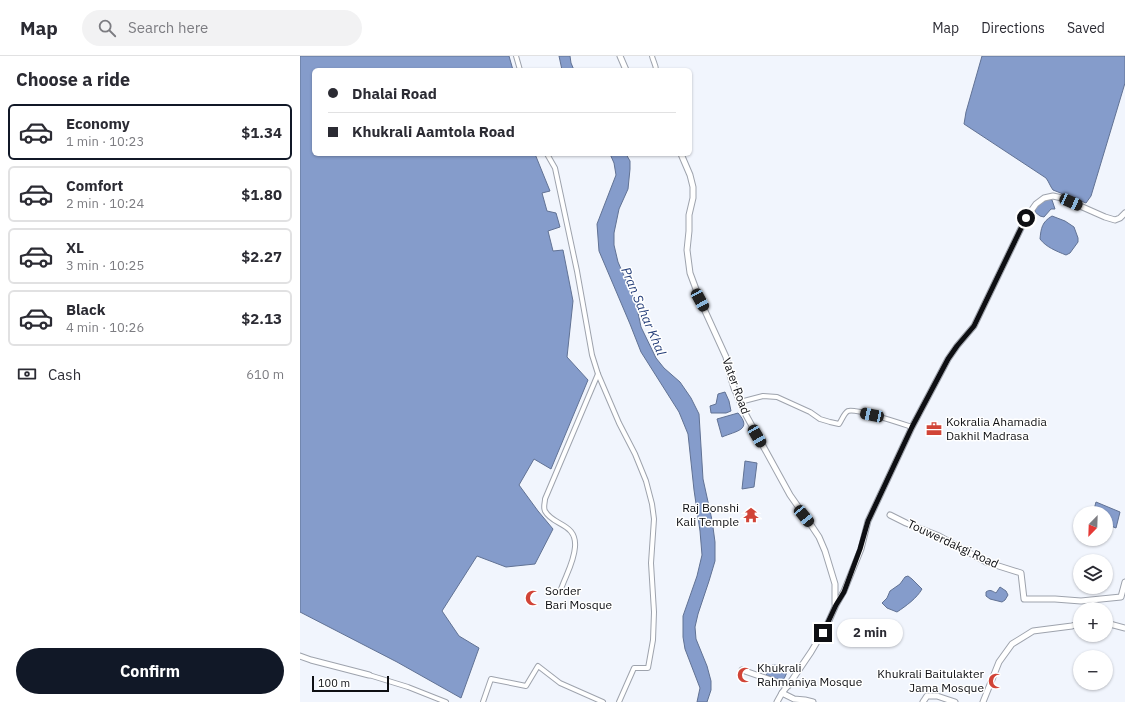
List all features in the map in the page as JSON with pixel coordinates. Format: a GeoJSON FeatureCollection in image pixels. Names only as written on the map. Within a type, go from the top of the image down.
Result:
{"type":"FeatureCollection","features":[{"type":"Feature","properties":{"kind":"street"},"geometry":{"type":"LineString","coordinates":[[516,56],[519,68]]}},
{"type":"Feature","properties":{"kind":"street"},"geometry":{"type":"LineString","coordinates":[[620,56],[625,68]]}},
{"type":"Feature","properties":{"kind":"street"},"geometry":{"type":"LineString","coordinates":[[652,56],[652,60],[656,68]]}},
{"type":"Feature","properties":{"kind":"street"},"geometry":{"type":"LineString","coordinates":[[548,156],[555,168],[577,271],[592,355],[598,374],[619,424],[635,454],[646,481],[654,519],[651,563],[654,619],[653,640],[648,668],[634,668],[619,702]]}},
{"type":"Feature","properties":{"kind":"street","name":"Vater Road"},"geometry":{"type":"LineString","coordinates":[[682,156],[690,175],[694,198],[689,215],[687,250],[690,273],[700,300],[726,357],[730,375],[740,402],[790,495],[819,537],[835,584],[836,605]]}},
{"type":"Feature","properties":{"kind":"street"},"geometry":{"type":"LineString","coordinates":[[777,702],[819,640],[844,592],[860,549],[868,521],[912,427],[948,359],[974,326],[1026,218],[1036,204],[1044,198],[1053,196],[1062,198],[1105,218],[1115,220],[1120,218],[1125,213]]}},
{"type":"Feature","properties":{"kind":"street"},"geometry":{"type":"LineString","coordinates":[[562,589],[566,575],[573,561],[575,546],[572,534],[566,527],[551,518],[545,512],[545,499],[598,374]]}},
{"type":"Feature","properties":{"kind":"street"},"geometry":{"type":"LineString","coordinates":[[740,402],[762,396],[777,397],[810,412],[820,419],[839,424],[846,412],[850,410],[877,416],[912,427]]}},
{"type":"Feature","properties":{"kind":"street","name":"Touwerdakgi Road"},"geometry":{"type":"LineString","coordinates":[[890,515],[940,536],[986,562],[1021,573],[1024,599],[1081,601],[1121,597],[1125,582]]}},
{"type":"Feature","properties":{"kind":"street"},"geometry":{"type":"LineString","coordinates":[[1113,625],[1125,628]]}},
{"type":"Feature","properties":{"kind":"street"},"geometry":{"type":"LineString","coordinates":[[983,702],[999,662],[1012,644],[1033,631],[1073,626]]}},
{"type":"Feature","properties":{"kind":"street"},"geometry":{"type":"LineString","coordinates":[[300,656],[408,687],[446,702]]}},
{"type":"Feature","properties":{"kind":"street"},"geometry":{"type":"LineString","coordinates":[[483,702],[492,679],[526,686],[538,666],[560,683],[604,702]]}},
{"type":"Feature","properties":{"kind":"street"},"geometry":{"type":"LineString","coordinates":[[742,670],[788,686]]}},
{"type":"Feature","properties":{"kind":"street"},"geometry":{"type":"LineString","coordinates":[[782,693],[794,699],[813,702]]}},
{"type":"Feature","properties":{"kind":"street"},"geometry":{"type":"LineString","coordinates":[[923,702],[927,696],[937,696],[955,702]]}},
{"type":"Feature","properties":{"kind":"water"},"geometry":{"type":"Polygon","coordinates":[[[300,56],[509,56],[512,68],[312,68],[312,156],[536,156],[550,191],[542,193],[547,211],[556,213],[560,227],[548,231],[553,251],[563,250],[573,301],[567,357],[588,380],[551,469],[534,459],[519,485],[553,529],[535,564],[506,567],[477,556],[442,611],[459,636],[479,648],[461,698],[397,662],[300,612],[300,56]]]}},
{"type":"Feature","properties":{"kind":"water"},"geometry":{"type":"Polygon","coordinates":[[[559,56],[570,56],[573,68],[562,68],[559,56]]]}},
{"type":"Feature","properties":{"kind":"water"},"geometry":{"type":"Polygon","coordinates":[[[982,56],[1125,56],[1125,83],[1091,196],[1086,203],[1053,190],[1046,178],[964,124],[982,56]]]}},
{"type":"Feature","properties":{"kind":"water"},"geometry":{"type":"Polygon","coordinates":[[[611,156],[627,156],[630,161],[628,189],[619,209],[614,233],[614,245],[618,262],[636,303],[641,327],[656,358],[664,368],[680,382],[691,398],[699,414],[703,479],[715,542],[715,561],[695,627],[696,639],[707,666],[711,681],[711,690],[707,702],[697,702],[700,688],[685,649],[683,637],[683,616],[697,576],[702,555],[688,434],[679,412],[641,352],[599,251],[597,224],[616,175],[611,156]]]}},
{"type":"Feature","properties":{"kind":"water"},"geometry":{"type":"Polygon","coordinates":[[[1050,199],[1052,200],[1055,209],[1051,209],[1044,217],[1035,212],[1040,203],[1050,199]]]}},
{"type":"Feature","properties":{"kind":"water"},"geometry":{"type":"Polygon","coordinates":[[[1052,216],[1065,221],[1074,227],[1078,238],[1078,242],[1070,253],[1066,255],[1048,247],[1040,239],[1043,226],[1052,216]]]}},
{"type":"Feature","properties":{"kind":"water"},"geometry":{"type":"Polygon","coordinates":[[[725,392],[731,411],[726,413],[711,413],[710,406],[716,404],[718,394],[725,392]]]}},
{"type":"Feature","properties":{"kind":"water"},"geometry":{"type":"Polygon","coordinates":[[[738,413],[744,423],[741,429],[722,437],[717,419],[738,413]]]}},
{"type":"Feature","properties":{"kind":"water"},"geometry":{"type":"Polygon","coordinates":[[[745,461],[757,463],[754,487],[742,489],[745,461]]]}},
{"type":"Feature","properties":{"kind":"water"},"geometry":{"type":"Polygon","coordinates":[[[1096,502],[1106,506],[1095,506],[1096,502]]]}},
{"type":"Feature","properties":{"kind":"water"},"geometry":{"type":"Polygon","coordinates":[[[1113,509],[1120,512],[1116,528],[1113,527],[1113,509]]]}},
{"type":"Feature","properties":{"kind":"water"},"geometry":{"type":"Polygon","coordinates":[[[908,576],[922,589],[911,602],[897,612],[887,608],[882,603],[887,598],[890,591],[908,576]]]}},
{"type":"Feature","properties":{"kind":"water"},"geometry":{"type":"Polygon","coordinates":[[[1000,587],[1006,591],[1008,595],[1002,602],[990,599],[986,596],[987,591],[990,590],[996,593],[1000,587]]]}},
{"type":"Feature","properties":{"kind":"water"},"geometry":{"type":"Polygon","coordinates":[[[772,665],[790,666],[783,681],[766,675],[772,665]]]}},
{"type":"Feature","properties":{"kind":"place","name":"Kokralia Ahamadia Dakhil Madrasa"},"geometry":{"type":"Point","coordinates":[934,429]}},
{"type":"Feature","properties":{"kind":"place","name":"Raj Bonshi Kali Temple"},"geometry":{"type":"Point","coordinates":[751,515]}},
{"type":"Feature","properties":{"kind":"place","name":"Sorder Bari Mosque"},"geometry":{"type":"Point","coordinates":[533,598]}},
{"type":"Feature","properties":{"kind":"place","name":"Khukrali Rahmaniya Mosque"},"geometry":{"type":"Point","coordinates":[745,675]}},
{"type":"Feature","properties":{"kind":"place","name":"Khukrali Baitulakter Jama Mosque"},"geometry":{"type":"Point","coordinates":[996,681]}},
{"type":"Feature","properties":{"kind":"route"},"geometry":{"type":"LineString","coordinates":[[823,633],[844,592],[865,535],[868,521],[912,427],[948,359],[974,326],[1026,218]]}},
{"type":"Feature","properties":{"kind":"water label","name":"Pran Sahar Khal"},"geometry":{"type":"Point","coordinates":[644,311]}}]}
